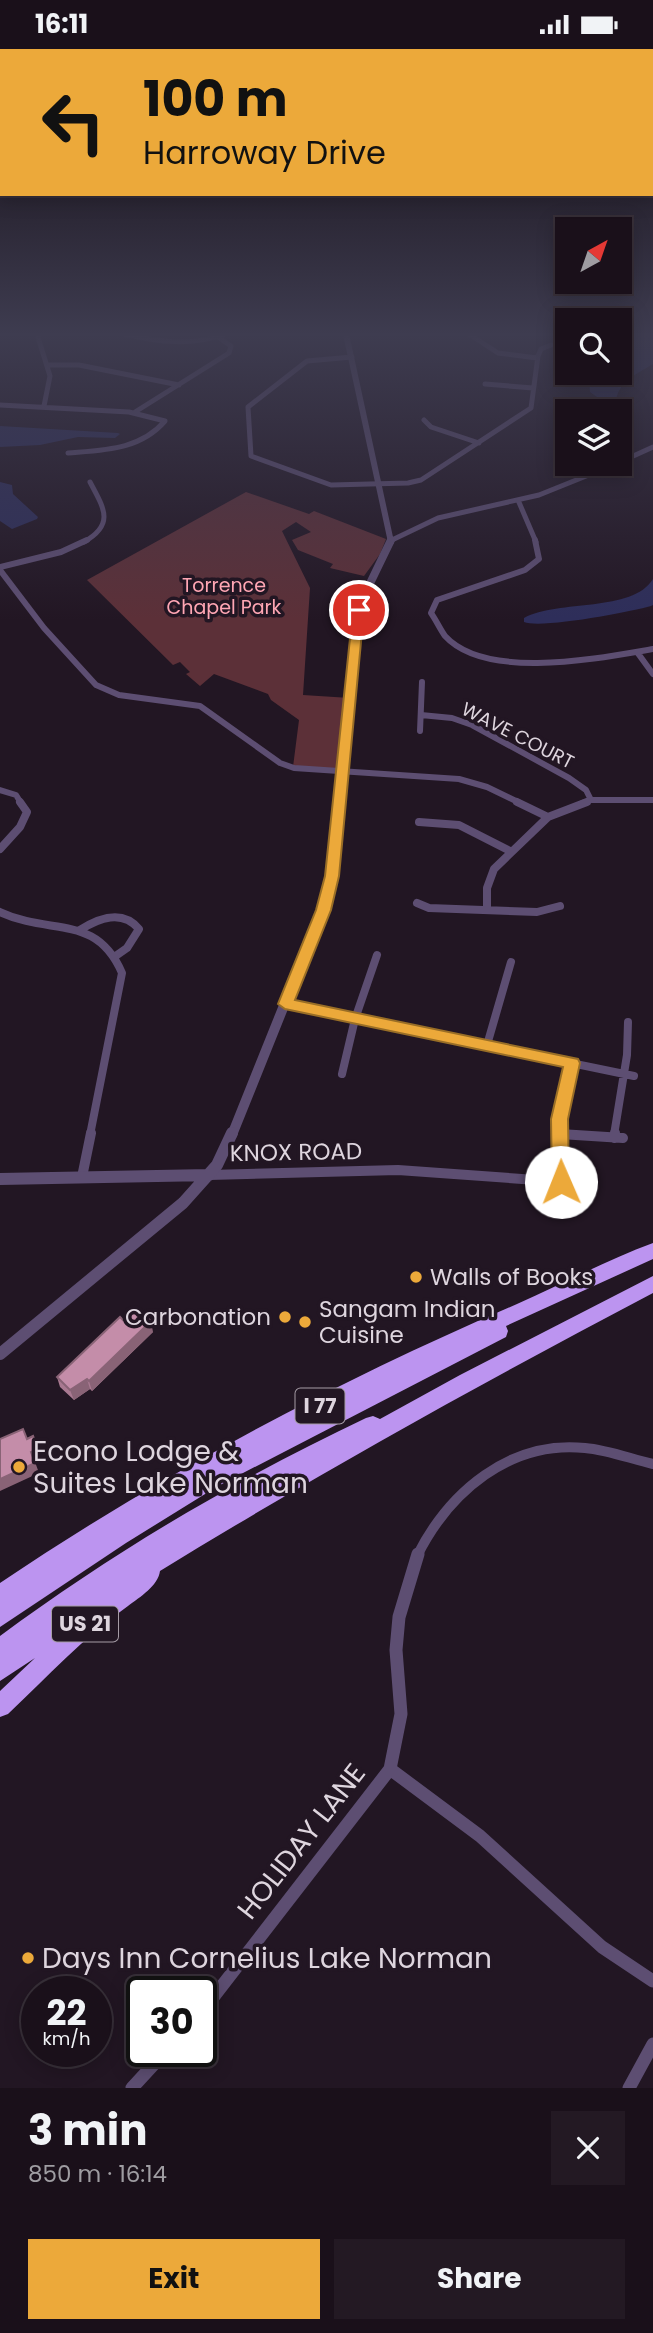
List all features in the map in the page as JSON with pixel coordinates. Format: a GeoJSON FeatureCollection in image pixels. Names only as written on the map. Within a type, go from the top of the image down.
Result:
{"type":"FeatureCollection","features":[{"type":"Feature","properties":{"kind":"highway","name":"I 77"},"geometry":{"type":"LineString","coordinates":[[0,1596],[167,1487],[286,1423],[450,1342],[574,1289],[653,1251]]}},
{"type":"Feature","properties":{"kind":"highway","name":"I 77"},"geometry":{"type":"LineString","coordinates":[[0,1670],[105,1594],[175,1548],[467,1381],[653,1284]]}},
{"type":"Feature","properties":{"kind":"highway","name":"I 77"},"geometry":{"type":"LineString","coordinates":[[0,1616],[93,1551],[184,1495],[283,1441],[457,1354],[574,1289]]}},
{"type":"Feature","properties":{"kind":"highway","name":"I 77"},"geometry":{"type":"LineString","coordinates":[[0,1649],[107,1573],[216,1505],[334,1442],[467,1381]]}},
{"type":"Feature","properties":{"kind":"highway"},"geometry":{"type":"LineString","coordinates":[[0,1588],[76,1544]]}},
{"type":"Feature","properties":{"kind":"highway","name":"US 21"},"geometry":{"type":"LineString","coordinates":[[0,1706],[93,1618],[134,1588],[175,1548]]}},
{"type":"Feature","properties":{"kind":"street"},"geometry":{"type":"LineString","coordinates":[[68,453],[121,449],[157,429]]}},
{"type":"Feature","properties":{"kind":"street"},"geometry":{"type":"LineString","coordinates":[[248,429],[249,452],[259,460],[327,484],[380,484],[421,480],[500,429]]}},
{"type":"Feature","properties":{"kind":"street"},"geometry":{"type":"LineString","coordinates":[[0,1354],[183,1203],[209,1175],[232,1137],[330,891],[360,604],[367,583],[386,554],[391,540],[368,429]]}},
{"type":"Feature","properties":{"kind":"street"},"geometry":{"type":"LineString","coordinates":[[437,429],[479,443]]}},
{"type":"Feature","properties":{"kind":"street"},"geometry":{"type":"LineString","coordinates":[[632,457],[653,447]]}},
{"type":"Feature","properties":{"kind":"street"},"geometry":{"type":"LineString","coordinates":[[391,540],[438,518],[517,500],[587,476]]}},
{"type":"Feature","properties":{"kind":"street"},"geometry":{"type":"LineString","coordinates":[[90,482],[105,512],[103,525],[93,535],[70,549],[0,569],[66,654],[100,687],[132,697],[180,701],[200,706],[280,763],[298,769],[459,779],[497,791],[548,817]]}},
{"type":"Feature","properties":{"kind":"street"},"geometry":{"type":"LineString","coordinates":[[517,500],[539,548],[539,559],[525,570],[437,600],[430,613],[442,631],[460,645],[479,654],[520,663],[560,662],[653,649]]}},
{"type":"Feature","properties":{"kind":"street"},"geometry":{"type":"LineString","coordinates":[[637,652],[653,674]]}},
{"type":"Feature","properties":{"kind":"street"},"geometry":{"type":"LineString","coordinates":[[421,731],[422,682]]}},
{"type":"Feature","properties":{"kind":"street","name":"WAVE COURT"},"geometry":{"type":"LineString","coordinates":[[421,715],[452,718],[472,725],[569,778],[586,790],[591,800]]}},
{"type":"Feature","properties":{"kind":"street"},"geometry":{"type":"LineString","coordinates":[[0,790],[16,795],[27,812],[20,827],[0,849]]}},
{"type":"Feature","properties":{"kind":"street"},"geometry":{"type":"LineString","coordinates":[[487,910],[490,875],[510,851],[548,817],[591,800],[653,800]]}},
{"type":"Feature","properties":{"kind":"street"},"geometry":{"type":"LineString","coordinates":[[419,822],[459,825],[510,851]]}},
{"type":"Feature","properties":{"kind":"street"},"geometry":{"type":"LineString","coordinates":[[417,903],[429,908],[537,912],[560,906]]}},
{"type":"Feature","properties":{"kind":"street"},"geometry":{"type":"LineString","coordinates":[[0,912],[28,924],[80,930],[93,935],[117,955],[122,974],[82,1177]]}},
{"type":"Feature","properties":{"kind":"street"},"geometry":{"type":"LineString","coordinates":[[80,930],[96,919],[109,917],[125,919],[135,924],[138,929],[134,939],[117,955]]}},
{"type":"Feature","properties":{"kind":"street"},"geometry":{"type":"LineString","coordinates":[[342,1075],[351,1049],[355,1019],[377,955]]}},
{"type":"Feature","properties":{"kind":"street"},"geometry":{"type":"LineString","coordinates":[[487,1045],[511,963]]}},
{"type":"Feature","properties":{"kind":"street"},"geometry":{"type":"LineString","coordinates":[[285,1004],[629,1075]]}},
{"type":"Feature","properties":{"kind":"street"},"geometry":{"type":"LineString","coordinates":[[560,1134],[619,1138],[629,1075],[628,1022]]}},
{"type":"Feature","properties":{"kind":"street"},"geometry":{"type":"LineString","coordinates":[[561,1182],[561,1105],[572,1063]]}},
{"type":"Feature","properties":{"kind":"street","name":"KNOX ROAD"},"geometry":{"type":"LineString","coordinates":[[0,1179],[398,1171],[592,1184]]}},
{"type":"Feature","properties":{"kind":"street"},"geometry":{"type":"LineString","coordinates":[[653,1464],[587,1448],[557,1447],[533,1451],[484,1473],[449,1506],[431,1529],[417,1555],[399,1617],[396,1650],[401,1714],[390,1769],[480,1836],[598,1944],[653,1982]]}},
{"type":"Feature","properties":{"kind":"street","name":"HOLIDAY LANE"},"geometry":{"type":"LineString","coordinates":[[217,1992],[390,1769]]}},
{"type":"Feature","properties":{"kind":"street"},"geometry":{"type":"LineString","coordinates":[[629,2088],[653,2044]]}},
{"type":"Feature","properties":{"kind":"street"},"geometry":{"type":"LineString","coordinates":[[132,2088],[151,2067]]}},
{"type":"Feature","properties":{"kind":"green space","name":"Torrence Chapel Park"},"geometry":{"type":"Polygon","coordinates":[[[246,492],[309,514],[314,511],[386,539],[380,554],[364,576],[330,568],[333,564],[298,550],[292,540],[311,532],[296,522],[282,531],[310,588],[303,695],[350,698],[343,772],[293,767],[299,720],[271,700],[268,694],[214,674],[200,686],[186,674],[190,672],[180,662],[173,665],[87,580],[246,492]]]}},
{"type":"Feature","properties":{"kind":"shaded area"},"geometry":{"type":"Polygon","coordinates":[[[0,429],[53,429],[120,434],[115,438],[78,437],[40,445],[0,447],[0,429]]]}},
{"type":"Feature","properties":{"kind":"shaded area"},"geometry":{"type":"Polygon","coordinates":[[[0,482],[12,485],[13,494],[38,517],[37,519],[12,529],[0,521],[0,482]]]}},
{"type":"Feature","properties":{"kind":"shaded area"},"geometry":{"type":"Polygon","coordinates":[[[653,579],[651,606],[566,622],[524,622],[524,618],[539,612],[629,597],[643,590],[653,579]]]}},
{"type":"Feature","properties":{"kind":"building"},"geometry":{"type":"Polygon","coordinates":[[[136,1308],[151,1321],[89,1381],[87,1379],[70,1390],[57,1377],[120,1317],[123,1320],[136,1308]]]}},
{"type":"Feature","properties":{"kind":"building","name":"Econo Lodge & Suites Lake Norman"},"geometry":{"type":"Polygon","coordinates":[[[23,1429],[27,1439],[33,1436],[38,1449],[31,1452],[35,1463],[0,1479],[0,1439],[23,1429]]]}},
{"type":"Feature","properties":{"kind":"place","name":"Walls of Books"},"geometry":{"type":"Point","coordinates":[416,1277]}},
{"type":"Feature","properties":{"kind":"place","name":"Carbonation"},"geometry":{"type":"Point","coordinates":[285,1317]}},
{"type":"Feature","properties":{"kind":"place","name":"Sangam Indian Cuisine"},"geometry":{"type":"Point","coordinates":[305,1322]}},
{"type":"Feature","properties":{"kind":"place","name":"Econo Lodge & Suites Lake Norman"},"geometry":{"type":"Point","coordinates":[19,1467]}},
{"type":"Feature","properties":{"kind":"place","name":"Days Inn Cornelius Lake Norman"},"geometry":{"type":"Point","coordinates":[28,1958]}},
{"type":"Feature","properties":{"kind":"route"},"geometry":{"type":"LineString","coordinates":[[359,610],[330,891],[285,1004],[572,1063],[561,1105],[561,1182]]}}]}
